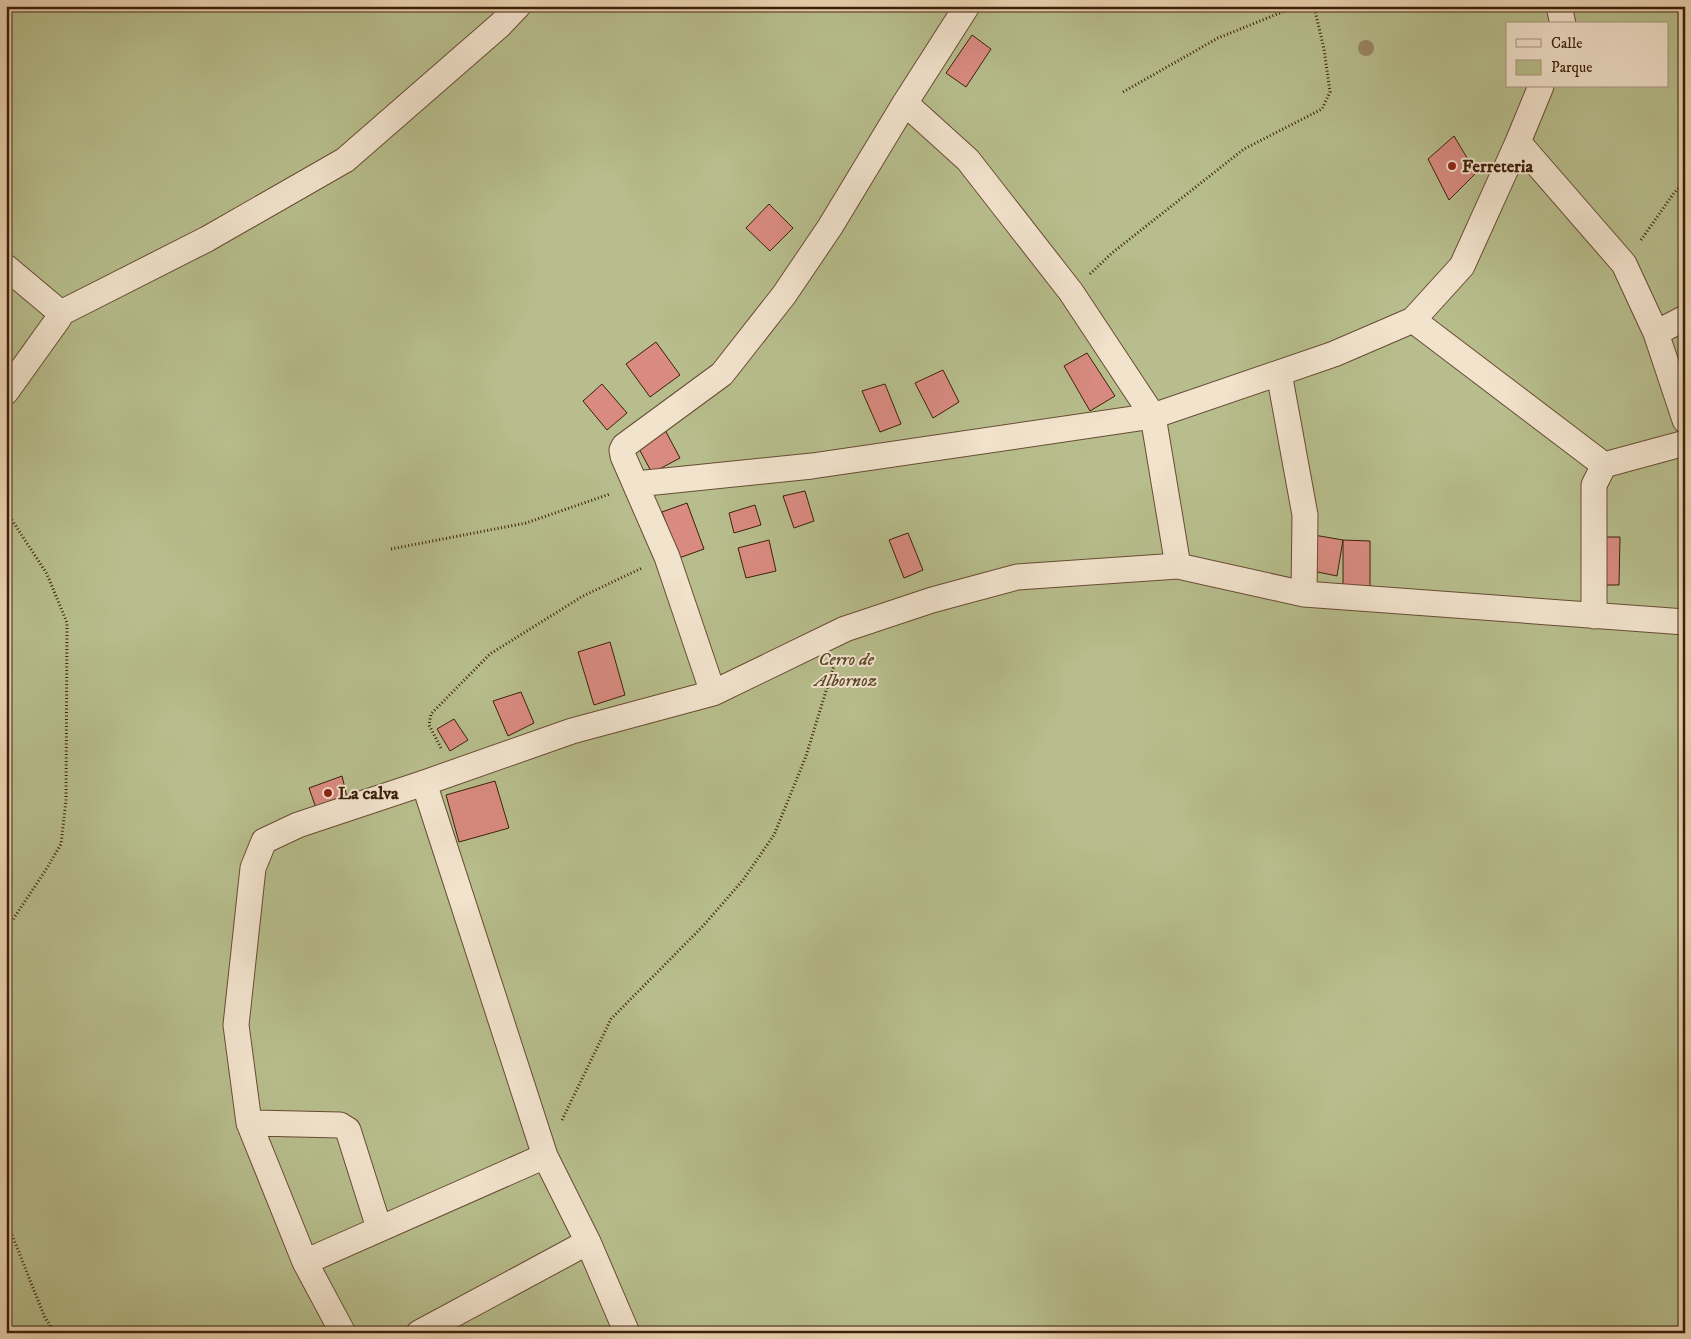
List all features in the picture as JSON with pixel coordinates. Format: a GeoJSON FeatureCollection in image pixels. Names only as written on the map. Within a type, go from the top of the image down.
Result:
{"type":"FeatureCollection","features":[{"type":"Feature","properties":{"kind":"street"},"geometry":{"type":"LineString","coordinates":[[59,314],[207,239],[345,160],[500,25],[518,6]]}},
{"type":"Feature","properties":{"kind":"street"},"geometry":{"type":"LineString","coordinates":[[713,693],[667,557],[622,450],[624,446],[722,374],[784,296],[830,227],[905,103],[967,6]]}},
{"type":"Feature","properties":{"kind":"street"},"geometry":{"type":"LineString","coordinates":[[1560,6],[1563,22]]}},
{"type":"Feature","properties":{"kind":"street"},"geometry":{"type":"LineString","coordinates":[[636,484],[812,466],[1153,416],[1334,354],[1413,320],[1462,266],[1540,88]]}},
{"type":"Feature","properties":{"kind":"street"},"geometry":{"type":"LineString","coordinates":[[905,103],[968,160],[1071,292],[1153,416],[1178,566]]}},
{"type":"Feature","properties":{"kind":"street"},"geometry":{"type":"LineString","coordinates":[[1518,142],[1624,264],[1656,333],[1685,420]]}},
{"type":"Feature","properties":{"kind":"street"},"geometry":{"type":"LineString","coordinates":[[6,267],[59,314]]}},
{"type":"Feature","properties":{"kind":"street"},"geometry":{"type":"LineString","coordinates":[[6,392],[59,318],[59,314]]}},
{"type":"Feature","properties":{"kind":"street"},"geometry":{"type":"LineString","coordinates":[[1656,333],[1685,318]]}},
{"type":"Feature","properties":{"kind":"street"},"geometry":{"type":"LineString","coordinates":[[1413,320],[1604,465]]}},
{"type":"Feature","properties":{"kind":"street"},"geometry":{"type":"LineString","coordinates":[[1279,373],[1306,514],[1304,594]]}},
{"type":"Feature","properties":{"kind":"street"},"geometry":{"type":"LineString","coordinates":[[1594,616],[1594,485],[1604,465],[1685,443]]}},
{"type":"Feature","properties":{"kind":"street"},"geometry":{"type":"LineString","coordinates":[[343,1333],[306,1262],[249,1123],[236,1025],[253,868],[264,841],[298,825],[572,731],[713,693],[845,629],[932,600],[1017,577],[1178,566],[1304,594],[1685,622]]}},
{"type":"Feature","properties":{"kind":"street"},"geometry":{"type":"LineString","coordinates":[[424,783],[545,1156],[588,1242],[627,1333]]}},
{"type":"Feature","properties":{"kind":"street"},"geometry":{"type":"LineString","coordinates":[[249,1123],[340,1126],[348,1130],[379,1228]]}},
{"type":"Feature","properties":{"kind":"street"},"geometry":{"type":"LineString","coordinates":[[306,1262],[545,1156]]}},
{"type":"Feature","properties":{"kind":"street"},"geometry":{"type":"LineString","coordinates":[[419,1333],[588,1242]]}},
{"type":"Feature","properties":{"kind":"path"},"geometry":{"type":"LineString","coordinates":[[1123,92],[1218,38],[1297,6]]}},
{"type":"Feature","properties":{"kind":"path"},"geometry":{"type":"LineString","coordinates":[[1071,292],[1112,253],[1244,149],[1322,109],[1330,92],[1324,49],[1314,6]]}},
{"type":"Feature","properties":{"kind":"path"},"geometry":{"type":"LineString","coordinates":[[1624,264],[1674,193],[1685,181]]}},
{"type":"Feature","properties":{"kind":"path"},"geometry":{"type":"LineString","coordinates":[[391,549],[526,523],[636,484]]}},
{"type":"Feature","properties":{"kind":"path"},"geometry":{"type":"LineString","coordinates":[[6,511],[47,574],[66,623],[66,800],[61,844],[6,930]]}},
{"type":"Feature","properties":{"kind":"path"},"geometry":{"type":"LineString","coordinates":[[455,772],[429,725],[432,714],[444,700],[490,654],[583,596],[667,557]]}},
{"type":"Feature","properties":{"kind":"path"},"geometry":{"type":"LineString","coordinates":[[545,1156],[611,1019],[704,926],[743,880],[774,835],[806,756],[845,629]]}},
{"type":"Feature","properties":{"kind":"path"},"geometry":{"type":"LineString","coordinates":[[6,982],[11,995],[6,1026]]}},
{"type":"Feature","properties":{"kind":"path"},"geometry":{"type":"LineString","coordinates":[[6,1215],[44,1318],[50,1325],[51,1333]]}},
{"type":"Feature","properties":{"kind":"green space","name":"Cerro de Albornoz"},"geometry":{"type":"Polygon","coordinates":[[[6,6],[1685,6],[1685,1333],[6,1333],[6,6]]]}},
{"type":"Feature","properties":{"kind":"building"},"geometry":{"type":"Polygon","coordinates":[[[972,35],[991,49],[966,87],[946,73],[972,35]]]}},
{"type":"Feature","properties":{"kind":"building","name":"Ferreteria"},"geometry":{"type":"Polygon","coordinates":[[[1454,136],[1476,173],[1449,200],[1428,159],[1454,136]]]}},
{"type":"Feature","properties":{"kind":"building"},"geometry":{"type":"Polygon","coordinates":[[[769,204],[793,228],[770,251],[746,228],[769,204]]]}},
{"type":"Feature","properties":{"kind":"building"},"geometry":{"type":"Polygon","coordinates":[[[656,342],[680,375],[650,397],[626,364],[656,342]]]}},
{"type":"Feature","properties":{"kind":"building"},"geometry":{"type":"Polygon","coordinates":[[[1087,353],[1115,396],[1090,411],[1064,366],[1087,353]]]}},
{"type":"Feature","properties":{"kind":"building"},"geometry":{"type":"Polygon","coordinates":[[[943,370],[959,402],[933,418],[915,383],[943,370]]]}},
{"type":"Feature","properties":{"kind":"building"},"geometry":{"type":"Polygon","coordinates":[[[602,384],[627,413],[607,430],[583,401],[602,384]]]}},
{"type":"Feature","properties":{"kind":"building"},"geometry":{"type":"Polygon","coordinates":[[[885,384],[901,424],[880,432],[862,391],[885,384]]]}},
{"type":"Feature","properties":{"kind":"building"},"geometry":{"type":"Polygon","coordinates":[[[665,430],[680,458],[652,473],[637,445],[665,430]]]}},
{"type":"Feature","properties":{"kind":"building"},"geometry":{"type":"Polygon","coordinates":[[[805,491],[814,521],[794,528],[783,496],[805,491]]]}},
{"type":"Feature","properties":{"kind":"building"},"geometry":{"type":"Polygon","coordinates":[[[687,503],[704,549],[679,558],[662,512],[687,503]]]}},
{"type":"Feature","properties":{"kind":"building"},"geometry":{"type":"Polygon","coordinates":[[[755,505],[761,525],[734,533],[729,513],[755,505]]]}},
{"type":"Feature","properties":{"kind":"building"},"geometry":{"type":"Polygon","coordinates":[[[908,533],[923,570],[904,578],[889,540],[908,533]]]}},
{"type":"Feature","properties":{"kind":"building"},"geometry":{"type":"Polygon","coordinates":[[[1314,535],[1343,540],[1337,576],[1308,570],[1314,535]]]}},
{"type":"Feature","properties":{"kind":"building"},"geometry":{"type":"Polygon","coordinates":[[[1596,537],[1620,537],[1619,585],[1596,585],[1596,537]]]}},
{"type":"Feature","properties":{"kind":"building"},"geometry":{"type":"Polygon","coordinates":[[[769,540],[776,571],[746,578],[738,548],[769,540]]]}},
{"type":"Feature","properties":{"kind":"building"},"geometry":{"type":"Polygon","coordinates":[[[1343,540],[1370,541],[1370,587],[1343,587],[1343,540]]]}},
{"type":"Feature","properties":{"kind":"building"},"geometry":{"type":"Polygon","coordinates":[[[610,642],[625,695],[594,705],[578,652],[610,642]]]}},
{"type":"Feature","properties":{"kind":"building"},"geometry":{"type":"Polygon","coordinates":[[[521,692],[534,723],[508,736],[493,701],[521,692]]]}},
{"type":"Feature","properties":{"kind":"building"},"geometry":{"type":"Polygon","coordinates":[[[454,719],[468,740],[450,751],[437,729],[454,719]]]}},
{"type":"Feature","properties":{"kind":"building","name":"La calva"},"geometry":{"type":"Polygon","coordinates":[[[342,776],[347,797],[316,808],[309,788],[342,776]]]}},
{"type":"Feature","properties":{"kind":"building"},"geometry":{"type":"Polygon","coordinates":[[[495,781],[509,828],[459,842],[446,795],[495,781]]]}},
{"type":"Feature","properties":{"kind":"place","name":"Ferreteria"},"geometry":{"type":"Point","coordinates":[1452,166]}},
{"type":"Feature","properties":{"kind":"place","name":"La calva"},"geometry":{"type":"Point","coordinates":[328,793]}}]}
